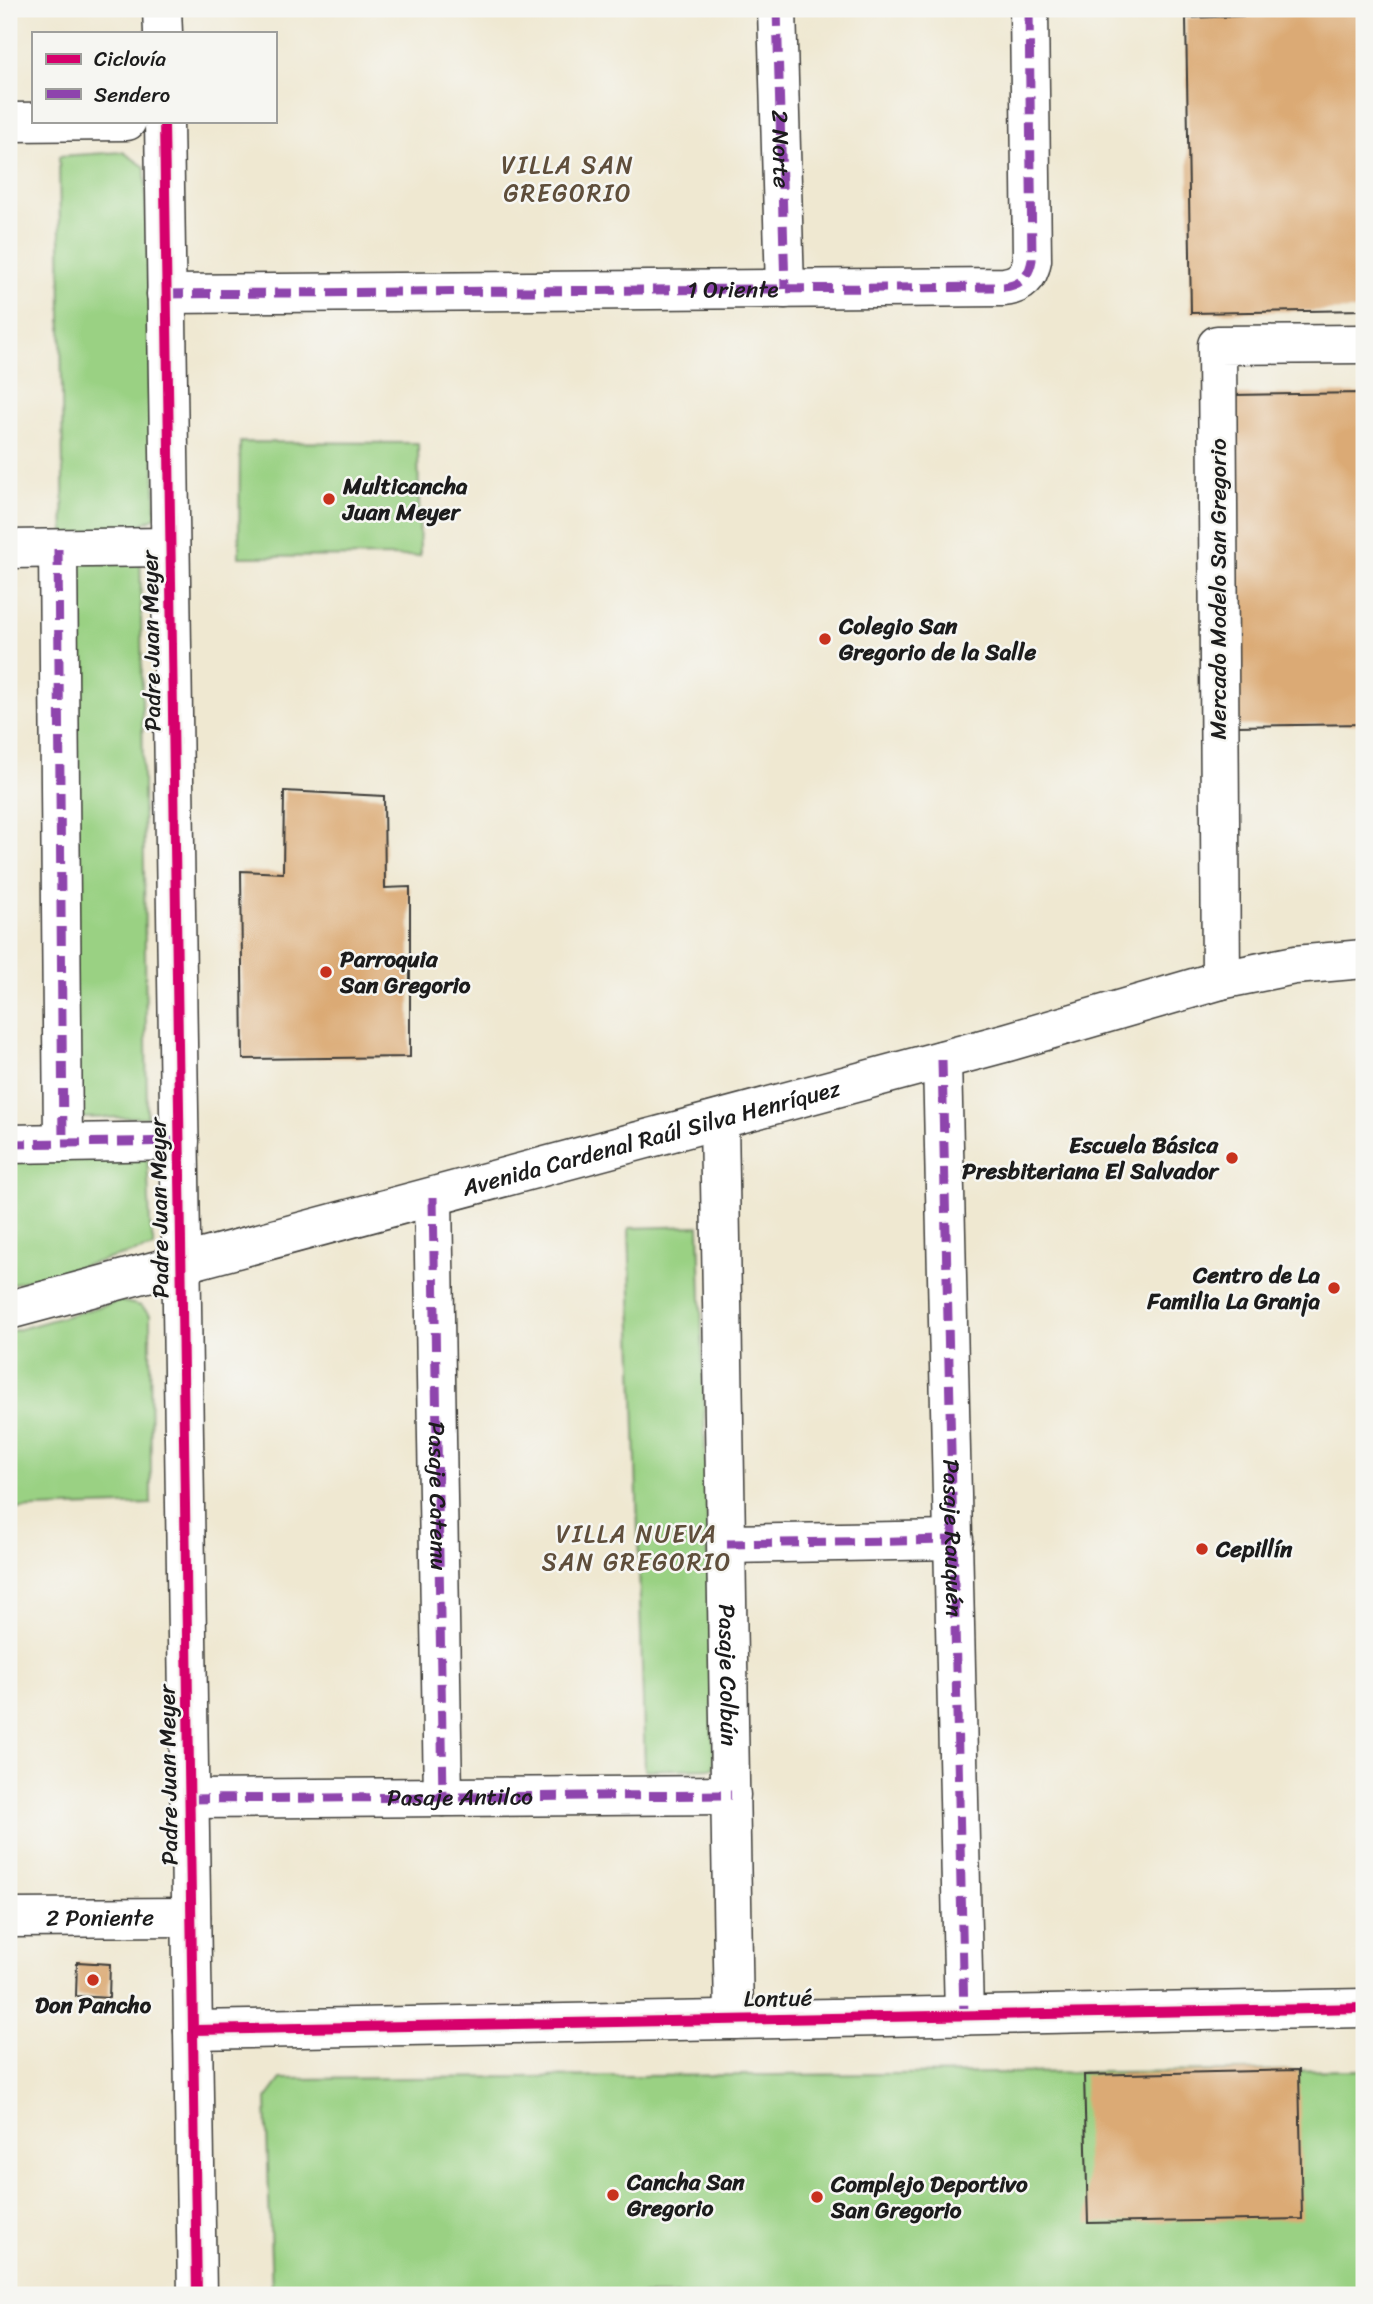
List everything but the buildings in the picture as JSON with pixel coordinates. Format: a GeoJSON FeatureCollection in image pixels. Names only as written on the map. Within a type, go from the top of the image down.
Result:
{"type":"FeatureCollection","features":[{"type":"Feature","properties":{"kind":"street"},"geometry":{"type":"LineString","coordinates":[[162,9],[163,32]]}},
{"type":"Feature","properties":{"kind":"street","name":"2 Norte"},"geometry":{"type":"LineString","coordinates":[[777,9],[785,289]]}},
{"type":"Feature","properties":{"kind":"street","name":"1 Oriente"},"geometry":{"type":"LineString","coordinates":[[166,294],[1004,288],[1015,285],[1030,271],[1032,260],[1029,9]]}},
{"type":"Feature","properties":{"kind":"street"},"geometry":{"type":"LineString","coordinates":[[9,122],[32,122]]}},
{"type":"Feature","properties":{"kind":"street","name":"Padre Juan Meyer"},"geometry":{"type":"LineString","coordinates":[[164,122],[197,2295]]}},
{"type":"Feature","properties":{"kind":"street","name":"Mercado Modelo San Gregorio"},"geometry":{"type":"LineString","coordinates":[[1221,980],[1217,345],[1364,344]]}},
{"type":"Feature","properties":{"kind":"street"},"geometry":{"type":"LineString","coordinates":[[9,549],[170,547]]}},
{"type":"Feature","properties":{"kind":"street"},"geometry":{"type":"LineString","coordinates":[[58,548],[63,1143]]}},
{"type":"Feature","properties":{"kind":"street","name":"Avenida Cardenal Raúl Silva Henríquez"},"geometry":{"type":"LineString","coordinates":[[1295,965],[1364,937]]}},
{"type":"Feature","properties":{"kind":"street","name":"Avenida Cardenal Raúl Silva Henríquez"},"geometry":{"type":"LineString","coordinates":[[9,1310],[942,1059],[1221,980],[1295,965],[1364,959]]}},
{"type":"Feature","properties":{"kind":"street","name":"Pasaje Rauquén"},"geometry":{"type":"LineString","coordinates":[[942,1059],[964,2016]]}},
{"type":"Feature","properties":{"kind":"street","name":"Pasaje Colbún"},"geometry":{"type":"LineString","coordinates":[[719,1119],[734,2020]]}},
{"type":"Feature","properties":{"kind":"street"},"geometry":{"type":"LineString","coordinates":[[9,1144],[180,1141]]}},
{"type":"Feature","properties":{"kind":"street","name":"Pasaje Catemu"},"geometry":{"type":"LineString","coordinates":[[433,1197],[443,1797]]}},
{"type":"Feature","properties":{"kind":"street"},"geometry":{"type":"LineString","coordinates":[[727,1544],[954,1540]]}},
{"type":"Feature","properties":{"kind":"street","name":"Pasaje Antilco"},"geometry":{"type":"LineString","coordinates":[[190,1799],[731,1795]]}},
{"type":"Feature","properties":{"kind":"street","name":"2 Poniente"},"geometry":{"type":"LineString","coordinates":[[9,1918],[191,1917]]}},
{"type":"Feature","properties":{"kind":"street","name":"Lontué"},"geometry":{"type":"LineString","coordinates":[[193,2029],[1364,2008]]}},
{"type":"Feature","properties":{"kind":"green space"},"geometry":{"type":"Polygon","coordinates":[[[123,152],[145,167],[156,517],[140,525],[147,1117],[71,1118],[59,156],[123,152]]]}},
{"type":"Feature","properties":{"kind":"green space","name":"Multicancha Juan Meyer"},"geometry":{"type":"Polygon","coordinates":[[[240,442],[418,443],[420,556],[239,557],[240,442]]]}},
{"type":"Feature","properties":{"kind":"green space"},"geometry":{"type":"Polygon","coordinates":[[[147,1150],[150,1224],[154,1247],[9,1285],[9,1152],[147,1150]]]}},
{"type":"Feature","properties":{"kind":"green space"},"geometry":{"type":"Polygon","coordinates":[[[699,1226],[714,1768],[645,1770],[629,1228],[699,1226]]]}},
{"type":"Feature","properties":{"kind":"green space"},"geometry":{"type":"Polygon","coordinates":[[[120,1301],[141,1306],[150,1315],[151,1504],[9,1509],[9,1332],[120,1301]]]}},
{"type":"Feature","properties":{"kind":"green space","name":"Complejo Deportivo San Gregorio"},"geometry":{"type":"Polygon","coordinates":[[[1364,2070],[1364,2295],[272,2295],[266,2099],[281,2079],[1364,2070]]]}},
{"type":"Feature","properties":{"kind":"marked path"},"geometry":{"type":"LineString","coordinates":[[777,9],[785,289]]}},
{"type":"Feature","properties":{"kind":"marked path"},"geometry":{"type":"LineString","coordinates":[[166,294],[1004,287],[1015,284],[1026,275],[1032,260],[1029,9]]}},
{"type":"Feature","properties":{"kind":"marked path"},"geometry":{"type":"LineString","coordinates":[[58,549],[63,1143]]}},
{"type":"Feature","properties":{"kind":"marked path"},"geometry":{"type":"LineString","coordinates":[[942,1060],[964,2016]]}},
{"type":"Feature","properties":{"kind":"marked path"},"geometry":{"type":"LineString","coordinates":[[9,1144],[180,1141]]}},
{"type":"Feature","properties":{"kind":"marked path"},"geometry":{"type":"LineString","coordinates":[[433,1197],[443,1797]]}},
{"type":"Feature","properties":{"kind":"marked path"},"geometry":{"type":"LineString","coordinates":[[727,1544],[954,1540]]}},
{"type":"Feature","properties":{"kind":"marked path"},"geometry":{"type":"LineString","coordinates":[[190,1799],[731,1795]]}},
{"type":"Feature","properties":{"kind":"cycle path"},"geometry":{"type":"LineString","coordinates":[[164,122],[197,2295]]}},
{"type":"Feature","properties":{"kind":"cycle path"},"geometry":{"type":"LineString","coordinates":[[193,2030],[1364,2008]]}},
{"type":"Feature","properties":{"kind":"place","name":"Multicancha Juan Meyer"},"geometry":{"type":"Point","coordinates":[329,499]}},
{"type":"Feature","properties":{"kind":"place","name":"Colegio San Gregorio de la Salle"},"geometry":{"type":"Point","coordinates":[825,639]}},
{"type":"Feature","properties":{"kind":"place","name":"Parroquia San Gregorio"},"geometry":{"type":"Point","coordinates":[326,972]}},
{"type":"Feature","properties":{"kind":"place","name":"Escuela Básica Presbiteriana El Salvador"},"geometry":{"type":"Point","coordinates":[1232,1158]}},
{"type":"Feature","properties":{"kind":"place","name":"Centro de La Familia La Granja"},"geometry":{"type":"Point","coordinates":[1334,1288]}},
{"type":"Feature","properties":{"kind":"place","name":"Cepillín"},"geometry":{"type":"Point","coordinates":[1202,1549]}},
{"type":"Feature","properties":{"kind":"place","name":"Don Pancho"},"geometry":{"type":"Point","coordinates":[93,1980]}},
{"type":"Feature","properties":{"kind":"place","name":"Cancha San Gregorio"},"geometry":{"type":"Point","coordinates":[613,2195]}},
{"type":"Feature","properties":{"kind":"place","name":"Complejo Deportivo San Gregorio"},"geometry":{"type":"Point","coordinates":[817,2197]}},
{"type":"Feature","properties":{"kind":"district","name":"VILLA SAN GREGORIO"},"geometry":{"type":"Point","coordinates":[568,179]}},
{"type":"Feature","properties":{"kind":"district","name":"VILLA NUEVA SAN GREGORIO"},"geometry":{"type":"Point","coordinates":[637,1548]}}]}
